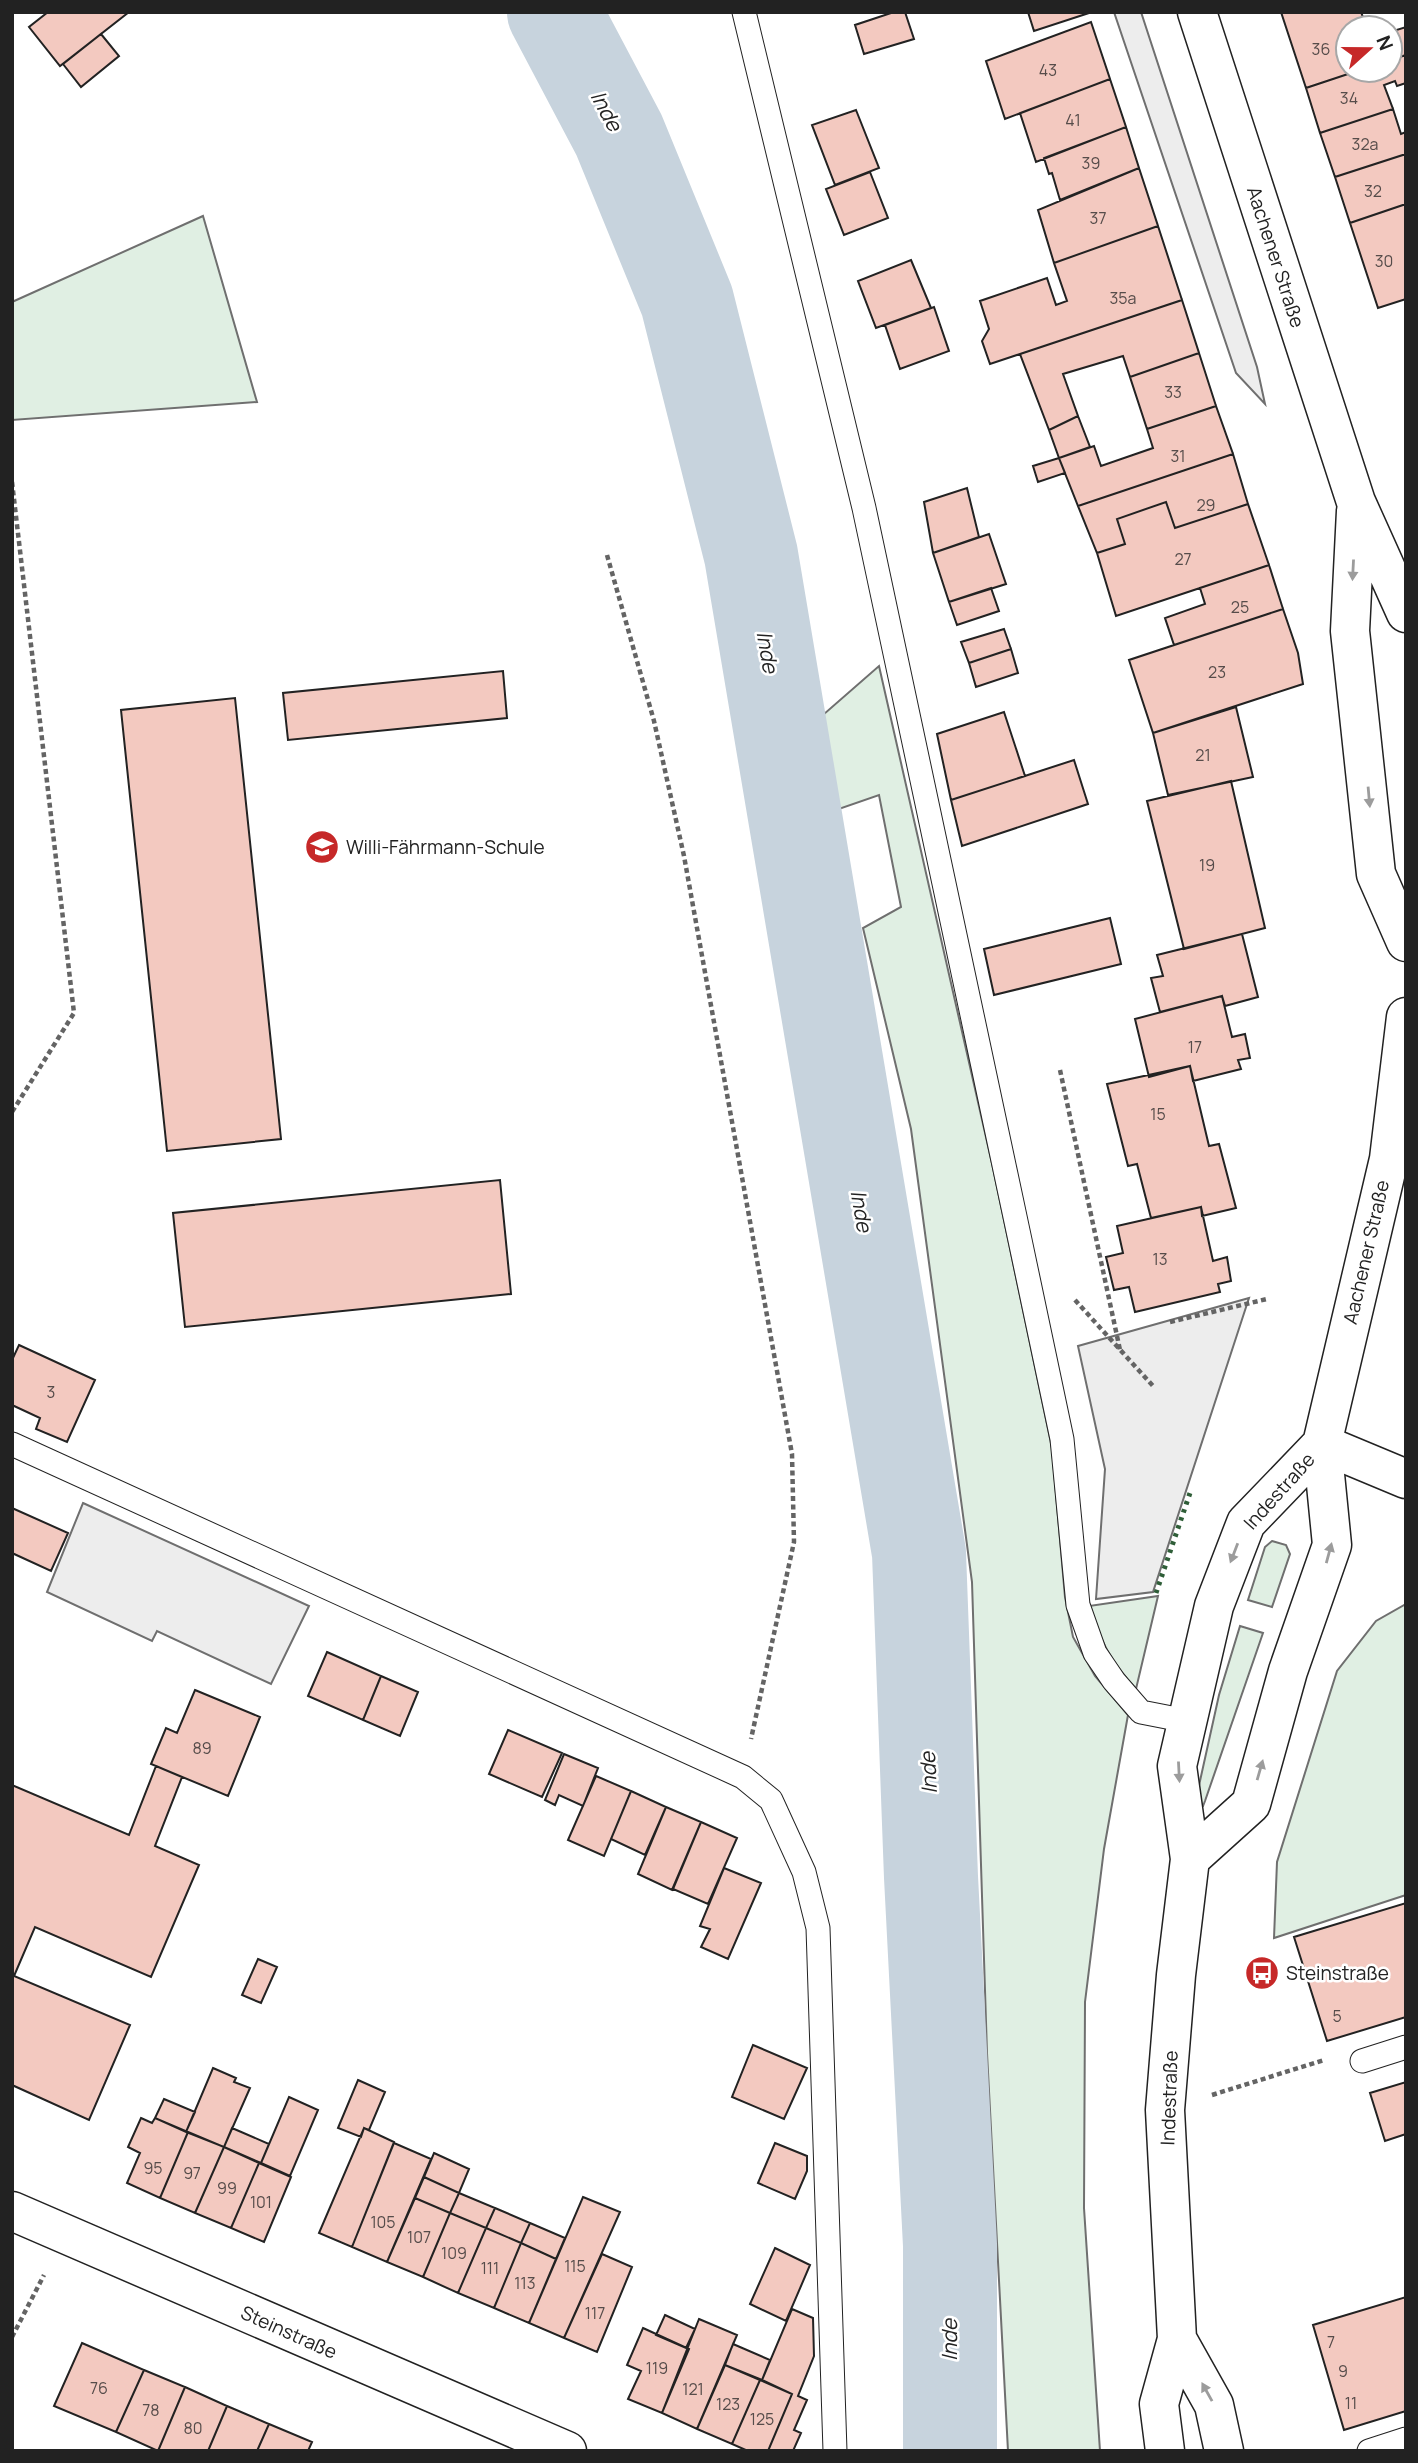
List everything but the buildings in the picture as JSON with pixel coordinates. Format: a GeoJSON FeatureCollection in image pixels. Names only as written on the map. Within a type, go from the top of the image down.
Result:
{"type":"FeatureCollection","features":[{"type":"Feature","properties":{"kind":"main road","name":"Aachener Straße"},"geometry":{"type":"LineString","coordinates":[[1197,12],[1356,502],[1406,613]]}},
{"type":"Feature","properties":{"kind":"main road","name":"Aachener Straße"},"geometry":{"type":"LineString","coordinates":[[1356,502],[1350,631],[1376,874],[1406,942]]}},
{"type":"Feature","properties":{"kind":"main road","name":"Aachener Straße"},"geometry":{"type":"LineString","coordinates":[[1322,1444],[1389,1159],[1406,1017]]}},
{"type":"Feature","properties":{"kind":"main road"},"geometry":{"type":"LineString","coordinates":[[1322,1444],[1406,1479]]}},
{"type":"Feature","properties":{"kind":"main road","name":"Indestraße"},"geometry":{"type":"LineString","coordinates":[[1165,2451],[1159,2404],[1177,2339],[1165,2110],[1176,1975],[1190,1859],[1177,1766],[1214,1606],[1246,1523],[1322,1444]]}},
{"type":"Feature","properties":{"kind":"main road","name":"Indestraße"},"geometry":{"type":"LineString","coordinates":[[1190,1859],[1251,1804],[1288,1671],[1332,1545],[1322,1444]]}},
{"type":"Feature","properties":{"kind":"main road","name":"Steinstraße"},"geometry":{"type":"LineString","coordinates":[[12,2211],[567,2451]]}},
{"type":"Feature","properties":{"kind":"main road","name":"Indestraße"},"geometry":{"type":"LineString","coordinates":[[1177,2339],[1214,2405],[1224,2451]]}},
{"type":"Feature","properties":{"kind":"lane"},"geometry":{"type":"LineString","coordinates":[[744,12],[864,508],[1062,1439],[1079,1605],[1084,1625],[1095,1653],[1114,1681],[1141,1712],[1187,1721]]}},
{"type":"Feature","properties":{"kind":"lane"},"geometry":{"type":"LineString","coordinates":[[12,1444],[743,1777],[772,1800],[804,1872],[818,1928],[835,2451]]}},
{"type":"Feature","properties":{"kind":"lane"},"geometry":{"type":"LineString","coordinates":[[1362,2060],[1406,2047]]}},
{"type":"Feature","properties":{"kind":"lane"},"geometry":{"type":"LineString","coordinates":[[1370,2451],[1406,2439]]}},
{"type":"Feature","properties":{"kind":"path"},"geometry":{"type":"LineString","coordinates":[[12,482],[74,1013],[12,1112]]}},
{"type":"Feature","properties":{"kind":"path"},"geometry":{"type":"LineString","coordinates":[[607,555],[654,721],[684,856],[792,1454],[794,1542],[743,1777]]}},
{"type":"Feature","properties":{"kind":"path"},"geometry":{"type":"LineString","coordinates":[[1060,1070],[1120,1350]]}},
{"type":"Feature","properties":{"kind":"path"},"geometry":{"type":"LineString","coordinates":[[1020,1240],[1153,1386]]}},
{"type":"Feature","properties":{"kind":"path"},"geometry":{"type":"LineString","coordinates":[[1170,1322],[1267,1299]]}},
{"type":"Feature","properties":{"kind":"path"},"geometry":{"type":"LineString","coordinates":[[1165,2110],[1339,2056],[1362,2060]]}},
{"type":"Feature","properties":{"kind":"path"},"geometry":{"type":"LineString","coordinates":[[12,2337],[65,2234]]}},
{"type":"Feature","properties":{"kind":"green space"},"geometry":{"type":"Polygon","coordinates":[[[203,216],[257,402],[12,420],[12,302],[203,216]]]}},
{"type":"Feature","properties":{"kind":"green space"},"geometry":{"type":"Polygon","coordinates":[[[879,666],[993,1168],[1052,1448],[1065,1597],[1073,1637],[1095,1676],[1128,1715],[1104,1849],[1085,2002],[1084,2208],[1100,2451],[1008,2451],[987,2053],[972,1582],[911,1129],[863,928],[901,907],[879,795],[836,810],[816,721],[879,666]]]}},
{"type":"Feature","properties":{"kind":"green space"},"geometry":{"type":"Polygon","coordinates":[[[1272,1541],[1286,1545],[1290,1554],[1272,1607],[1248,1600],[1265,1547],[1272,1541]]]}},
{"type":"Feature","properties":{"kind":"green space"},"geometry":{"type":"Polygon","coordinates":[[[1158,1596],[1136,1689],[1107,1650],[1089,1606],[1158,1596]]]}},
{"type":"Feature","properties":{"kind":"green space"},"geometry":{"type":"Polygon","coordinates":[[[1406,1604],[1406,1895],[1274,1938],[1277,1862],[1337,1671],[1376,1621],[1406,1604]]]}},
{"type":"Feature","properties":{"kind":"green space"},"geometry":{"type":"Polygon","coordinates":[[[1240,1626],[1263,1633],[1205,1801],[1203,1806],[1199,1806],[1196,1799],[1219,1695],[1240,1626]]]}},
{"type":"Feature","properties":{"kind":"shaded area"},"geometry":{"type":"Polygon","coordinates":[[[1114,12],[1141,12],[1257,367],[1265,404],[1236,373],[1114,12]]]}},
{"type":"Feature","properties":{"kind":"shaded area"},"geometry":{"type":"Polygon","coordinates":[[[1249,1298],[1153,1592],[1096,1599],[1105,1469],[1078,1346],[1249,1298]]]}},
{"type":"Feature","properties":{"kind":"shaded area"},"geometry":{"type":"Polygon","coordinates":[[[83,1503],[309,1606],[271,1684],[157,1631],[152,1641],[47,1592],[83,1503]]]}},
{"type":"Feature","properties":{"kind":"waterway","name":"Inde"},"geometry":{"type":"LineString","coordinates":[[554,12],[619,135],[687,301],[751,555],[919,1553],[931,1877],[950,2245],[950,2451]]}},
{"type":"Feature","properties":{"kind":"hedge"},"geometry":{"type":"LineString","coordinates":[[1156,1593],[1191,1490]]}},
{"type":"Feature","properties":{"kind":"place","name":"Willi-Fährmann-Schule"},"geometry":{"type":"Point","coordinates":[322,847]}},
{"type":"Feature","properties":{"kind":"place","name":"Steinstraße"},"geometry":{"type":"Point","coordinates":[1262,1973]}}]}
